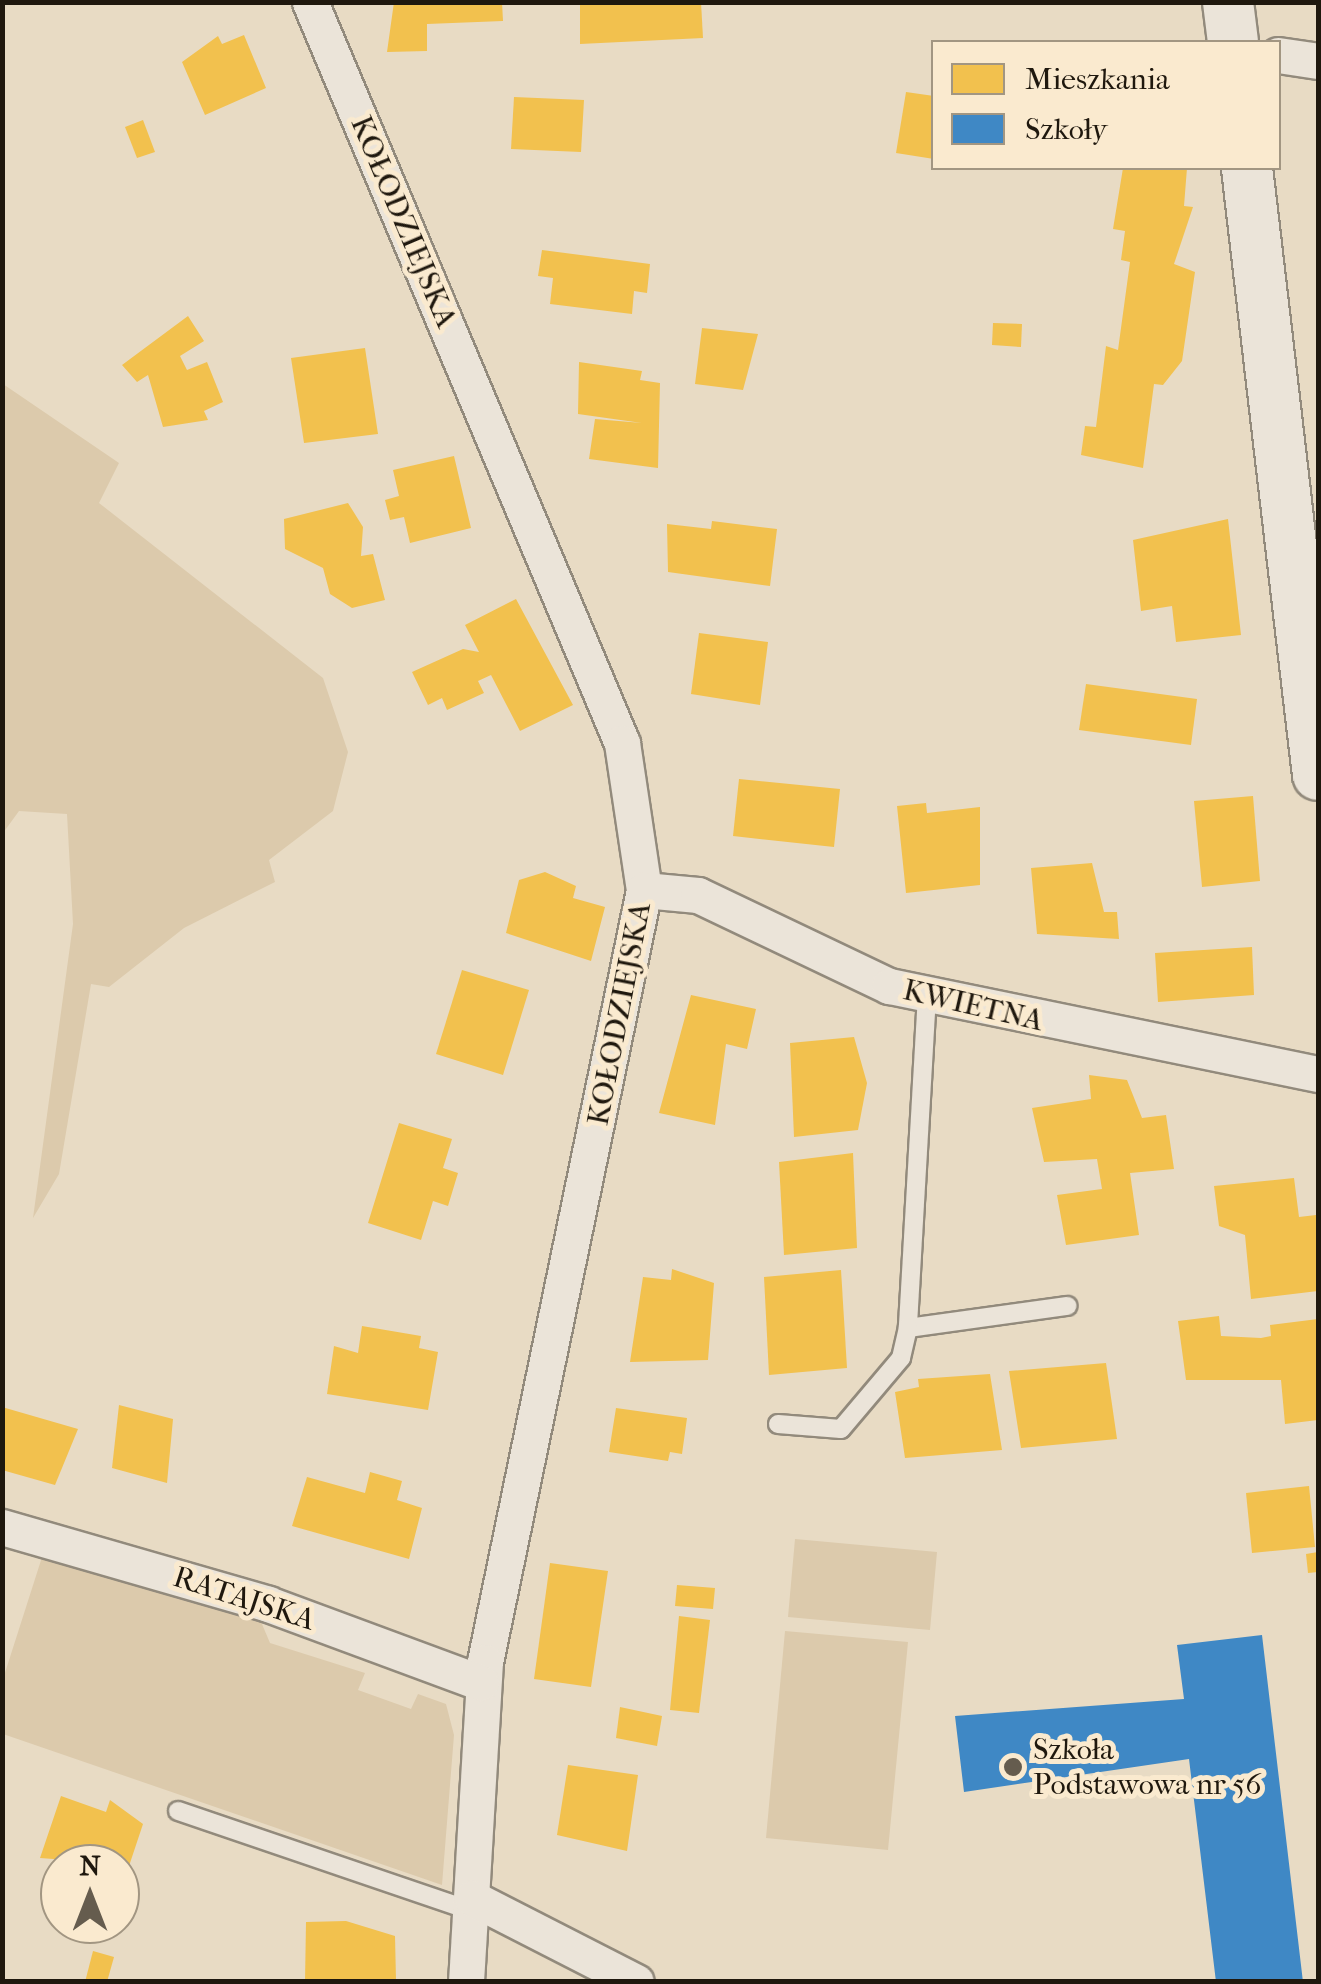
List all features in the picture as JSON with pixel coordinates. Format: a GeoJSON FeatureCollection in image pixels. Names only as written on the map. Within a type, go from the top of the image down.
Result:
{"type":"FeatureCollection","features":[{"type":"Feature","properties":{"kind":"street","name":"KOŁODZIEJSKA"},"geometry":{"type":"LineString","coordinates":[[310,2],[622,742],[644,890],[482,1683],[466,1982]]}},
{"type":"Feature","properties":{"kind":"street"},"geometry":{"type":"LineString","coordinates":[[1228,2],[1233,40]]}},
{"type":"Feature","properties":{"kind":"street"},"geometry":{"type":"LineString","coordinates":[[1281,55],[1318,61]]}},
{"type":"Feature","properties":{"kind":"street"},"geometry":{"type":"LineString","coordinates":[[1247,170],[1318,775]]}},
{"type":"Feature","properties":{"kind":"street","name":"KWIETNA"},"geometry":{"type":"LineString","coordinates":[[644,890],[698,895],[889,986],[1318,1074]]}},
{"type":"Feature","properties":{"kind":"street","name":"RATAJSKA"},"geometry":{"type":"LineString","coordinates":[[2,1527],[268,1604],[482,1683]]}},
{"type":"Feature","properties":{"kind":"street"},"geometry":{"type":"LineString","coordinates":[[472,1905],[636,1982]]}},
{"type":"Feature","properties":{"kind":"lane"},"geometry":{"type":"LineString","coordinates":[[778,1424],[841,1429],[901,1358],[908,1328],[927,995]]}},
{"type":"Feature","properties":{"kind":"lane"},"geometry":{"type":"LineString","coordinates":[[908,1328],[1067,1306]]}},
{"type":"Feature","properties":{"kind":"lane"},"geometry":{"type":"LineString","coordinates":[[178,1811],[472,1905]]}},
{"type":"Feature","properties":{"kind":"shaded area"},"geometry":{"type":"Polygon","coordinates":[[[3,384],[119,463],[99,503],[323,678],[348,752],[333,811],[269,860],[275,882],[184,928],[109,987],[91,984],[59,1174],[33,1218],[73,924],[67,814],[19,811],[3,833],[3,384]]]}},
{"type":"Feature","properties":{"kind":"shaded area"},"geometry":{"type":"Polygon","coordinates":[[[795,1539],[937,1552],[930,1630],[788,1617],[795,1539]]]}},
{"type":"Feature","properties":{"kind":"shaded area"},"geometry":{"type":"Polygon","coordinates":[[[43,1554],[259,1617],[270,1643],[365,1673],[358,1690],[411,1709],[418,1694],[446,1704],[454,1735],[442,1885],[3,1734],[3,1679],[43,1554]]]}},
{"type":"Feature","properties":{"kind":"shaded area"},"geometry":{"type":"Polygon","coordinates":[[[785,1631],[908,1642],[888,1850],[766,1838],[785,1631]]]}},
{"type":"Feature","properties":{"kind":"building: Mieszkania"},"geometry":{"type":"Polygon","coordinates":[[[394,2],[502,2],[503,21],[427,24],[427,51],[387,52],[394,2]]]}},
{"type":"Feature","properties":{"kind":"building: Mieszkania"},"geometry":{"type":"Polygon","coordinates":[[[580,2],[701,2],[703,38],[580,44],[580,2]]]}},
{"type":"Feature","properties":{"kind":"building: Mieszkania"},"geometry":{"type":"Polygon","coordinates":[[[244,35],[266,88],[205,115],[182,62],[218,36],[222,44],[244,35]]]}},
{"type":"Feature","properties":{"kind":"building: Mieszkania"},"geometry":{"type":"Polygon","coordinates":[[[906,92],[931,96],[931,159],[896,153],[906,92]]]}},
{"type":"Feature","properties":{"kind":"building: Mieszkania"},"geometry":{"type":"Polygon","coordinates":[[[514,97],[584,100],[581,152],[511,149],[514,97]]]}},
{"type":"Feature","properties":{"kind":"building: Mieszkania"},"geometry":{"type":"Polygon","coordinates":[[[143,120],[155,152],[137,158],[125,127],[143,120]]]}},
{"type":"Feature","properties":{"kind":"building: Mieszkania"},"geometry":{"type":"Polygon","coordinates":[[[1123,170],[1187,170],[1184,206],[1193,207],[1174,264],[1195,272],[1182,361],[1163,385],[1154,384],[1143,468],[1081,455],[1085,426],[1096,427],[1106,346],[1118,350],[1130,262],[1121,260],[1125,231],[1113,229],[1123,170]]]}},
{"type":"Feature","properties":{"kind":"building: Mieszkania"},"geometry":{"type":"Polygon","coordinates":[[[542,250],[650,264],[647,293],[634,291],[632,314],[550,304],[553,278],[538,276],[542,250]]]}},
{"type":"Feature","properties":{"kind":"building: Mieszkania"},"geometry":{"type":"Polygon","coordinates":[[[188,316],[204,341],[180,356],[187,370],[207,362],[223,402],[204,411],[208,420],[163,427],[148,375],[137,382],[122,365],[188,316]]]}},
{"type":"Feature","properties":{"kind":"building: Mieszkania"},"geometry":{"type":"Polygon","coordinates":[[[993,323],[1022,324],[1021,347],[992,345],[993,323]]]}},
{"type":"Feature","properties":{"kind":"building: Mieszkania"},"geometry":{"type":"Polygon","coordinates":[[[702,328],[758,334],[743,390],[695,384],[702,328]]]}},
{"type":"Feature","properties":{"kind":"building: Mieszkania"},"geometry":{"type":"Polygon","coordinates":[[[365,348],[378,434],[304,443],[291,358],[365,348]]]}},
{"type":"Feature","properties":{"kind":"building: Mieszkania"},"geometry":{"type":"Polygon","coordinates":[[[579,362],[642,371],[640,380],[660,383],[658,468],[589,459],[595,419],[642,423],[578,414],[579,362]]]}},
{"type":"Feature","properties":{"kind":"building: Mieszkania"},"geometry":{"type":"Polygon","coordinates":[[[454,456],[471,528],[410,543],[404,517],[390,520],[385,500],[399,496],[393,470],[454,456]]]}},
{"type":"Feature","properties":{"kind":"building: Mieszkania"},"geometry":{"type":"Polygon","coordinates":[[[348,503],[363,527],[361,556],[373,554],[385,600],[352,608],[330,594],[323,568],[285,549],[284,519],[348,503]]]}},
{"type":"Feature","properties":{"kind":"building: Mieszkania"},"geometry":{"type":"Polygon","coordinates":[[[1228,519],[1241,635],[1176,642],[1172,606],[1141,611],[1133,540],[1228,519]]]}},
{"type":"Feature","properties":{"kind":"building: Mieszkania"},"geometry":{"type":"Polygon","coordinates":[[[712,521],[777,529],[770,586],[668,572],[667,524],[711,529],[712,521]]]}},
{"type":"Feature","properties":{"kind":"building: Mieszkania"},"geometry":{"type":"Polygon","coordinates":[[[516,599],[573,705],[520,731],[491,675],[478,681],[484,693],[447,710],[442,698],[428,705],[412,672],[463,649],[479,652],[465,625],[516,599]]]}},
{"type":"Feature","properties":{"kind":"building: Mieszkania"},"geometry":{"type":"Polygon","coordinates":[[[699,633],[768,642],[760,705],[691,694],[699,633]]]}},
{"type":"Feature","properties":{"kind":"building: Mieszkania"},"geometry":{"type":"Polygon","coordinates":[[[1086,684],[1197,699],[1191,745],[1079,730],[1086,684]]]}},
{"type":"Feature","properties":{"kind":"building: Mieszkania"},"geometry":{"type":"Polygon","coordinates":[[[739,779],[840,789],[834,847],[733,836],[739,779]]]}},
{"type":"Feature","properties":{"kind":"building: Mieszkania"},"geometry":{"type":"Polygon","coordinates":[[[1253,796],[1260,881],[1202,887],[1194,801],[1253,796]]]}},
{"type":"Feature","properties":{"kind":"building: Mieszkania"},"geometry":{"type":"Polygon","coordinates":[[[926,803],[927,813],[980,807],[980,885],[906,893],[897,806],[926,803]]]}},
{"type":"Feature","properties":{"kind":"building: Mieszkania"},"geometry":{"type":"Polygon","coordinates":[[[1092,863],[1104,912],[1117,912],[1119,939],[1037,934],[1031,868],[1092,863]]]}},
{"type":"Feature","properties":{"kind":"building: Mieszkania"},"geometry":{"type":"Polygon","coordinates":[[[545,872],[576,886],[573,898],[605,907],[591,961],[506,933],[519,880],[545,872]]]}},
{"type":"Feature","properties":{"kind":"building: Mieszkania"},"geometry":{"type":"Polygon","coordinates":[[[1252,947],[1254,995],[1158,1002],[1155,953],[1252,947]]]}},
{"type":"Feature","properties":{"kind":"building: Mieszkania"},"geometry":{"type":"Polygon","coordinates":[[[462,970],[529,990],[503,1075],[436,1054],[462,970]]]}},
{"type":"Feature","properties":{"kind":"building: Mieszkania"},"geometry":{"type":"Polygon","coordinates":[[[691,995],[756,1009],[747,1049],[726,1044],[715,1125],[659,1113],[691,995]]]}},
{"type":"Feature","properties":{"kind":"building: Mieszkania"},"geometry":{"type":"Polygon","coordinates":[[[854,1037],[867,1083],[858,1130],[794,1137],[790,1043],[854,1037]]]}},
{"type":"Feature","properties":{"kind":"building: Mieszkania"},"geometry":{"type":"Polygon","coordinates":[[[1089,1075],[1127,1080],[1142,1118],[1166,1115],[1174,1169],[1130,1173],[1139,1235],[1066,1245],[1057,1195],[1102,1189],[1097,1159],[1044,1162],[1032,1108],[1091,1099],[1089,1075]]]}},
{"type":"Feature","properties":{"kind":"building: Mieszkania"},"geometry":{"type":"Polygon","coordinates":[[[399,1123],[452,1139],[443,1168],[458,1173],[448,1206],[433,1201],[421,1240],[368,1223],[399,1123]]]}},
{"type":"Feature","properties":{"kind":"building: Mieszkania"},"geometry":{"type":"Polygon","coordinates":[[[853,1153],[857,1248],[784,1255],[779,1162],[853,1153]]]}},
{"type":"Feature","properties":{"kind":"building: Mieszkania"},"geometry":{"type":"Polygon","coordinates":[[[1294,1178],[1299,1217],[1316,1215],[1318,1291],[1251,1299],[1245,1235],[1219,1226],[1214,1186],[1294,1178]]]}},
{"type":"Feature","properties":{"kind":"building: Mieszkania"},"geometry":{"type":"Polygon","coordinates":[[[672,1269],[714,1283],[708,1360],[630,1362],[643,1277],[671,1280],[672,1269]]]}},
{"type":"Feature","properties":{"kind":"building: Mieszkania"},"geometry":{"type":"Polygon","coordinates":[[[841,1270],[847,1368],[769,1375],[764,1277],[841,1270]]]}},
{"type":"Feature","properties":{"kind":"building: Mieszkania"},"geometry":{"type":"Polygon","coordinates":[[[1219,1316],[1221,1336],[1261,1338],[1271,1336],[1270,1325],[1318,1319],[1318,1420],[1285,1424],[1281,1380],[1186,1380],[1178,1321],[1219,1316]]]}},
{"type":"Feature","properties":{"kind":"building: Mieszkania"},"geometry":{"type":"Polygon","coordinates":[[[362,1326],[421,1336],[419,1348],[438,1352],[428,1410],[327,1394],[334,1346],[358,1353],[362,1326]]]}},
{"type":"Feature","properties":{"kind":"building: Mieszkania"},"geometry":{"type":"Polygon","coordinates":[[[1106,1363],[1117,1439],[1021,1448],[1009,1371],[1106,1363]]]}},
{"type":"Feature","properties":{"kind":"building: Mieszkania"},"geometry":{"type":"Polygon","coordinates":[[[990,1374],[1002,1450],[905,1458],[895,1392],[919,1387],[918,1379],[990,1374]]]}},
{"type":"Feature","properties":{"kind":"building: Mieszkania"},"geometry":{"type":"Polygon","coordinates":[[[119,1405],[173,1419],[167,1483],[112,1468],[119,1405]]]}},
{"type":"Feature","properties":{"kind":"building: Mieszkania"},"geometry":{"type":"Polygon","coordinates":[[[2,1407],[78,1429],[55,1485],[2,1470],[2,1407]]]}},
{"type":"Feature","properties":{"kind":"building: Mieszkania"},"geometry":{"type":"Polygon","coordinates":[[[616,1408],[687,1418],[682,1454],[670,1452],[668,1461],[609,1452],[616,1408]]]}},
{"type":"Feature","properties":{"kind":"building: Mieszkania"},"geometry":{"type":"Polygon","coordinates":[[[370,1472],[402,1481],[397,1500],[422,1508],[409,1559],[292,1526],[307,1477],[365,1493],[370,1472]]]}},
{"type":"Feature","properties":{"kind":"building: Mieszkania"},"geometry":{"type":"Polygon","coordinates":[[[1309,1486],[1315,1547],[1252,1553],[1246,1493],[1309,1486]]]}},
{"type":"Feature","properties":{"kind":"building: Mieszkania"},"geometry":{"type":"Polygon","coordinates":[[[1318,1552],[1318,1572],[1308,1573],[1306,1554],[1318,1552]]]}},
{"type":"Feature","properties":{"kind":"building: Mieszkania"},"geometry":{"type":"Polygon","coordinates":[[[550,1563],[608,1571],[591,1687],[534,1679],[550,1563]]]}},
{"type":"Feature","properties":{"kind":"building: Mieszkania"},"geometry":{"type":"Polygon","coordinates":[[[677,1585],[715,1588],[713,1609],[675,1606],[677,1585]]]}},
{"type":"Feature","properties":{"kind":"building: Mieszkania"},"geometry":{"type":"Polygon","coordinates":[[[679,1616],[710,1620],[699,1713],[670,1710],[679,1616]]]}},
{"type":"Feature","properties":{"kind":"building: Mieszkania"},"geometry":{"type":"Polygon","coordinates":[[[620,1707],[662,1716],[657,1746],[616,1738],[620,1707]]]}},
{"type":"Feature","properties":{"kind":"building: Mieszkania"},"geometry":{"type":"Polygon","coordinates":[[[568,1765],[638,1775],[627,1851],[557,1835],[568,1765]]]}},
{"type":"Feature","properties":{"kind":"building: Mieszkania"},"geometry":{"type":"Polygon","coordinates":[[[61,1796],[106,1812],[110,1800],[143,1824],[136,1844],[45,1844],[61,1796]]]}},
{"type":"Feature","properties":{"kind":"building: Mieszkania"},"geometry":{"type":"Polygon","coordinates":[[[346,1921],[395,1936],[396,1980],[305,1982],[306,1922],[346,1921]]]}},
{"type":"Feature","properties":{"kind":"building: Mieszkania"},"geometry":{"type":"Polygon","coordinates":[[[93,1951],[114,1957],[107,1982],[85,1982],[93,1951]]]}},
{"type":"Feature","properties":{"kind":"building: Szkoły"},"geometry":{"type":"Polygon","coordinates":[[[1262,1635],[1303,1982],[1216,1982],[1189,1759],[964,1792],[955,1716],[1184,1699],[1177,1645],[1262,1635]]]}},
{"type":"Feature","properties":{"kind":"place","name":"Szkoła Podstawowa nr 56"},"geometry":{"type":"Point","coordinates":[1013,1767]}}]}
